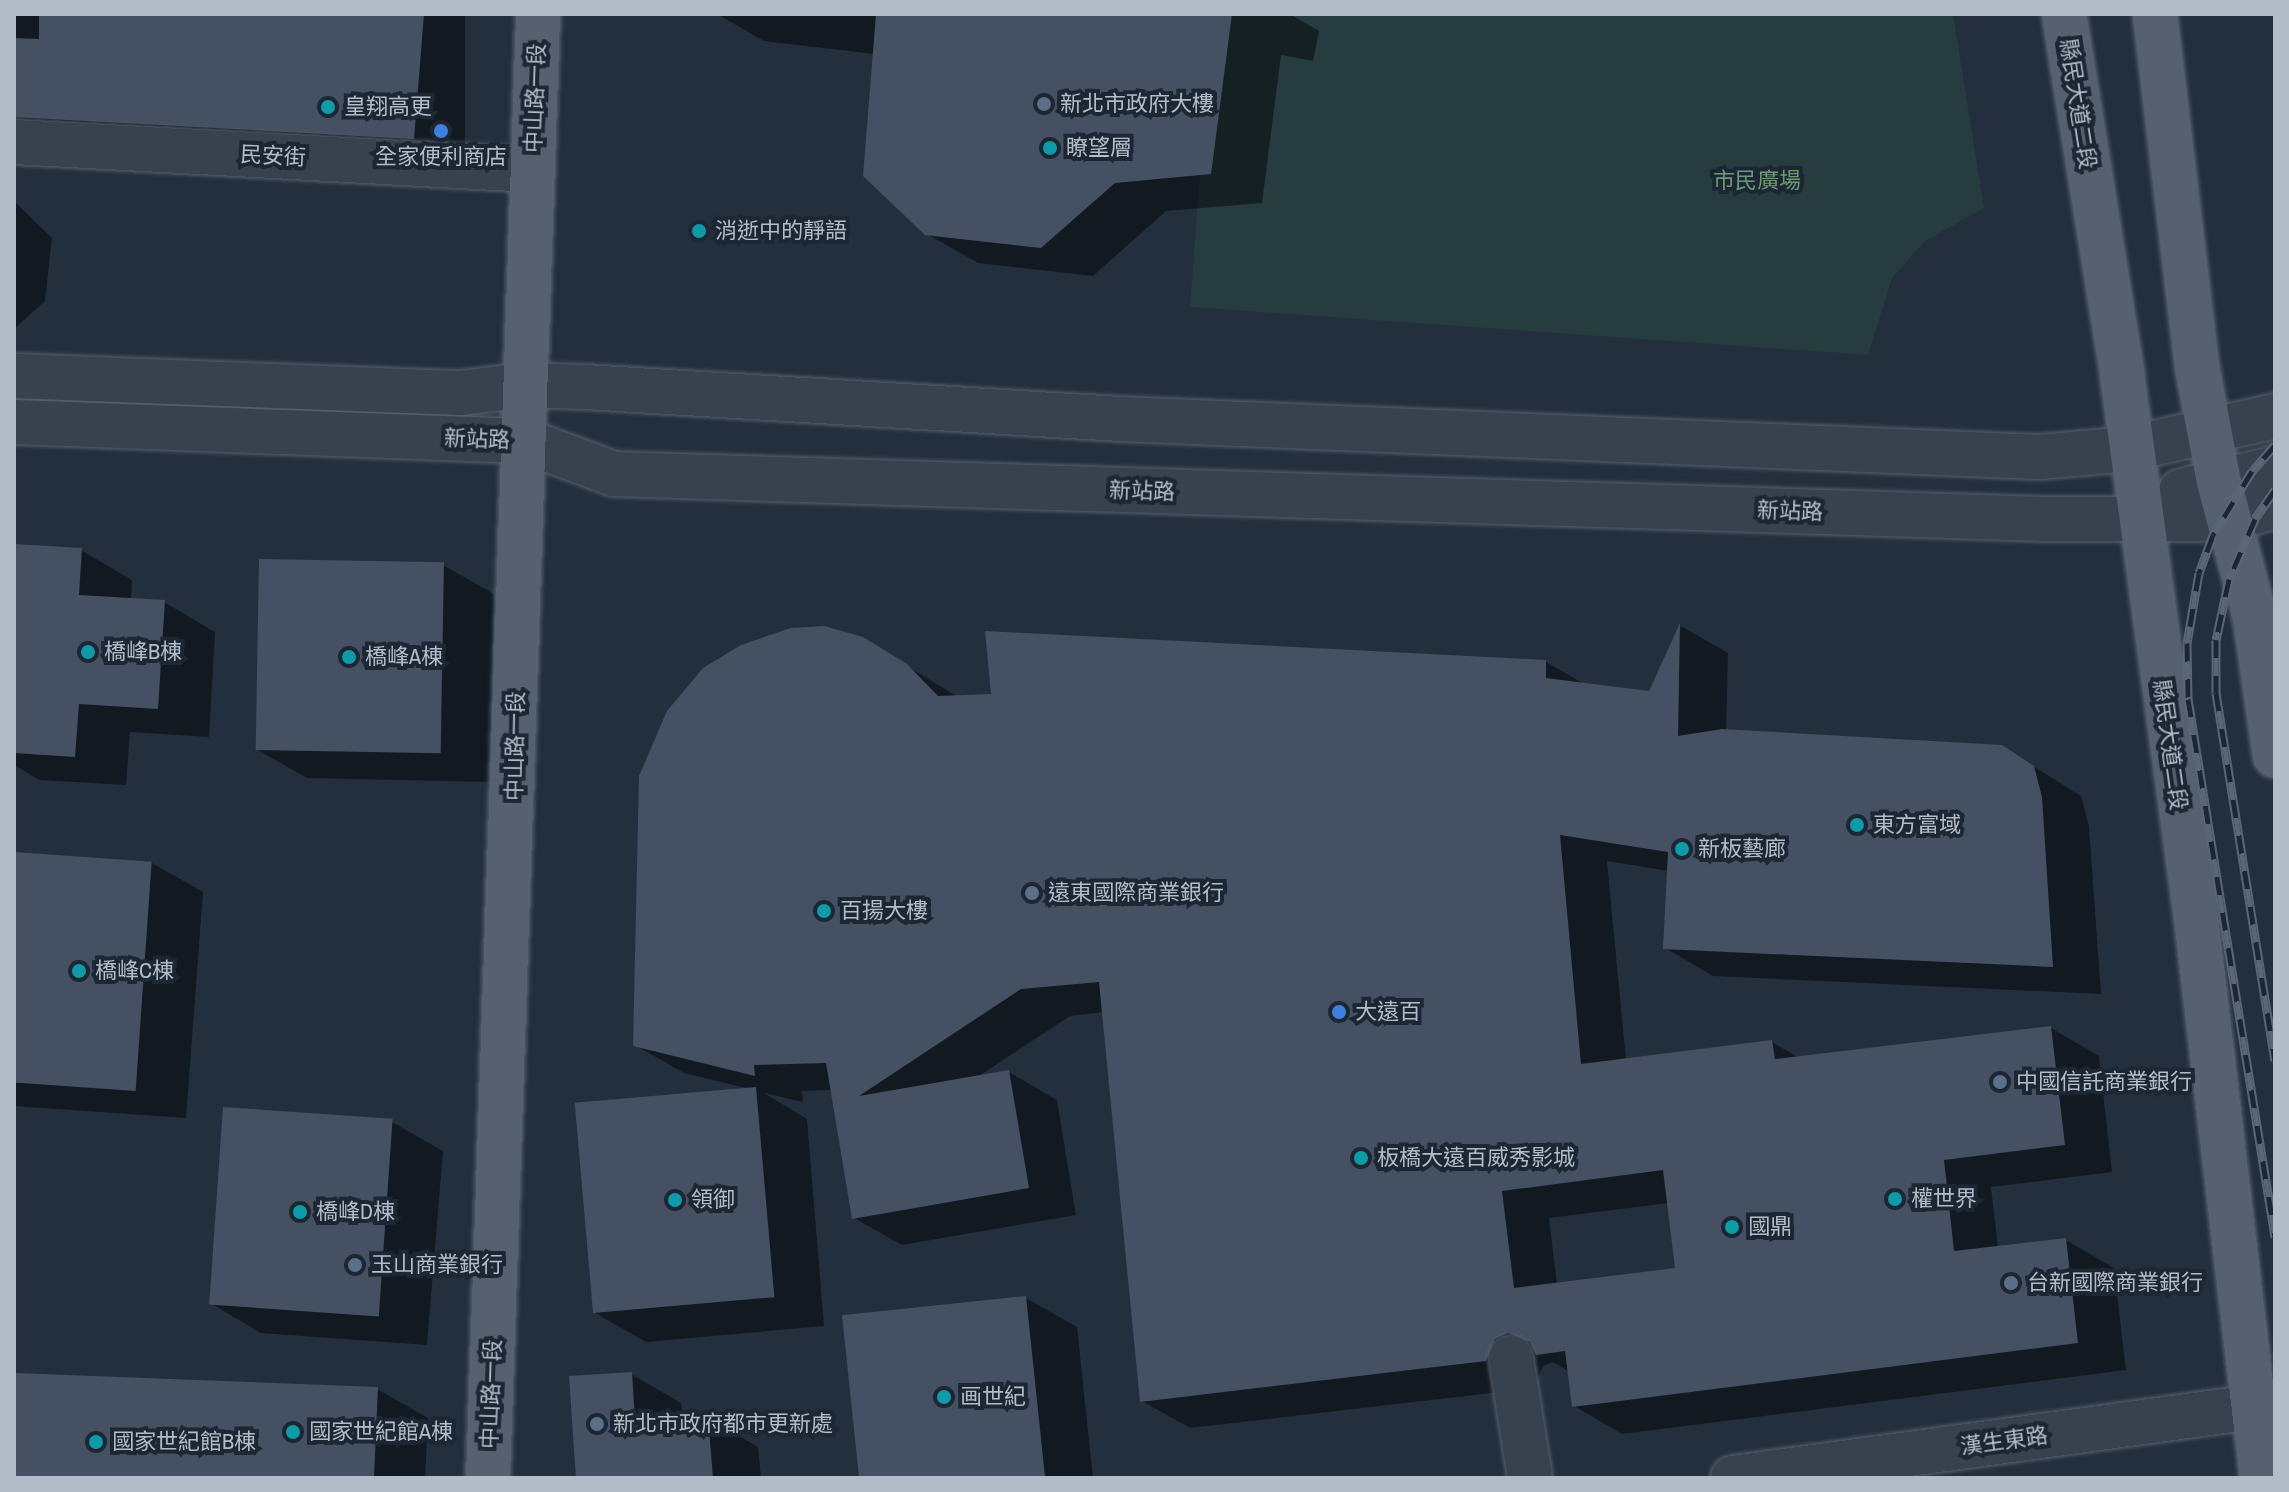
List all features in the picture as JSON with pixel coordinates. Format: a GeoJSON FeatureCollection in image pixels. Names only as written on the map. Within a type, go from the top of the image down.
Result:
{"type":"FeatureCollection","features":[{"type":"Feature","properties":{"kind":"main road","name":"中山路一段"},"geometry":{"type":"LineString","coordinates":[[488,1478],[538,14]]}},
{"type":"Feature","properties":{"kind":"main road","name":"縣民大道二段"},"geometry":{"type":"LineString","coordinates":[[2064,14],[2122,374],[2129,449],[2266,1405],[2262,1478]]}},
{"type":"Feature","properties":{"kind":"main road"},"geometry":{"type":"LineString","coordinates":[[2155,14],[2208,431],[2255,617],[2275,756]]}},
{"type":"Feature","properties":{"kind":"street","name":"民安街"},"geometry":{"type":"LineString","coordinates":[[14,142],[533,170]]}},
{"type":"Feature","properties":{"kind":"street","name":"新站路"},"geometry":{"type":"LineString","coordinates":[[14,376],[460,393],[525,385],[1120,419],[2039,457],[2129,449],[2275,416]]}},
{"type":"Feature","properties":{"kind":"street","name":"新站路"},"geometry":{"type":"LineString","coordinates":[[14,422],[525,441],[614,474],[2141,518],[2225,500],[2275,506]]}},
{"type":"Feature","properties":{"kind":"street"},"geometry":{"type":"LineString","coordinates":[[2225,500],[2275,468]]}},
{"type":"Feature","properties":{"kind":"street"},"geometry":{"type":"LineString","coordinates":[[1511,1358],[1530,1478]]}},
{"type":"Feature","properties":{"kind":"street","name":"漢生東路"},"geometry":{"type":"LineString","coordinates":[[1733,1478],[2266,1405]]}},
{"type":"Feature","properties":{"kind":"street"},"geometry":{"type":"LineString","coordinates":[[2256,1478],[2275,1476]]}},
{"type":"Feature","properties":{"kind":"green space","name":"市民廣場"},"geometry":{"type":"Polygon","coordinates":[[[1212,14],[1953,14],[1984,208],[1925,241],[1892,278],[1868,355],[1190,307],[1212,14]]]}},
{"type":"Feature","properties":{"kind":"building"},"geometry":{"type":"Polygon","coordinates":[[[39,14],[424,14],[414,139],[14,117],[14,38],[39,39],[39,14]]]}},
{"type":"Feature","properties":{"kind":"building","name":"新北市政府大樓"},"geometry":{"type":"Polygon","coordinates":[[[876,14],[1232,14],[1211,174],[1115,183],[1041,248],[925,235],[863,176],[876,14]]]}},
{"type":"Feature","properties":{"kind":"building","name":"橋峰B棟"},"geometry":{"type":"Polygon","coordinates":[[[14,544],[82,548],[79,595],[165,600],[158,709],[79,704],[75,757],[14,753],[14,544]]]}},
{"type":"Feature","properties":{"kind":"building","name":"橋峰A棟"},"geometry":{"type":"Polygon","coordinates":[[[259,559],[444,562],[441,753],[256,750],[259,559]]]}},
{"type":"Feature","properties":{"kind":"building"},"geometry":{"type":"Polygon","coordinates":[[[1680,623],[1678,736],[1722,729],[2002,745],[2034,766],[2042,797],[2053,967],[1663,949],[1668,852],[1560,835],[1581,1064],[1772,1040],[1775,1059],[2051,1026],[2065,1145],[1944,1160],[1954,1251],[2066,1238],[2078,1343],[1572,1407],[1565,1351],[1536,1355],[1530,1342],[1508,1333],[1495,1339],[1486,1361],[1140,1402],[1099,982],[1021,989],[859,1096],[1009,1070],[1029,1188],[852,1219],[826,1063],[754,1065],[755,1076],[633,1046],[639,776],[667,711],[703,668],[741,645],[791,628],[824,626],[863,637],[907,664],[938,696],[991,694],[985,631],[1546,660],[1546,678],[1649,691],[1680,623]],[[1663,1170],[1502,1191],[1514,1288],[1675,1268],[1663,1170]]]}},
{"type":"Feature","properties":{"kind":"building","name":"橋峰C棟"},"geometry":{"type":"Polygon","coordinates":[[[14,852],[152,862],[136,1091],[14,1083],[14,852]]]}},
{"type":"Feature","properties":{"kind":"building","name":"領御"},"geometry":{"type":"Polygon","coordinates":[[[756,1087],[774,1297],[593,1313],[575,1103],[756,1087]]]}},
{"type":"Feature","properties":{"kind":"building","name":"橋峰D棟"},"geometry":{"type":"Polygon","coordinates":[[[223,1107],[393,1119],[379,1316],[209,1305],[223,1107]]]}},
{"type":"Feature","properties":{"kind":"building","name":"画世紀"},"geometry":{"type":"Polygon","coordinates":[[[1026,1296],[1045,1478],[859,1478],[842,1315],[1026,1296]]]}},
{"type":"Feature","properties":{"kind":"building"},"geometry":{"type":"Polygon","coordinates":[[[632,1372],[635,1421],[708,1416],[713,1478],[576,1478],[569,1376],[632,1372]]]}},
{"type":"Feature","properties":{"kind":"building"},"geometry":{"type":"Polygon","coordinates":[[[15,1373],[378,1387],[374,1478],[14,1478],[15,1373]]]}},
{"type":"Feature","properties":{"kind":"railway"},"geometry":{"type":"LineString","coordinates":[[2275,445],[2252,471],[2213,535],[2199,573],[2187,643],[2188,699],[2275,1237]]}},
{"type":"Feature","properties":{"kind":"railway"},"geometry":{"type":"LineString","coordinates":[[2275,490],[2255,519],[2229,579],[2216,640],[2216,693],[2275,1060]]}},
{"type":"Feature","properties":{"kind":"place","name":"新北市政府大樓"},"geometry":{"type":"Point","coordinates":[1044,104]}},
{"type":"Feature","properties":{"kind":"place","name":"皇翔高更"},"geometry":{"type":"Point","coordinates":[328,107]}},
{"type":"Feature","properties":{"kind":"place","name":"全家便利商店"},"geometry":{"type":"Point","coordinates":[441,131]}},
{"type":"Feature","properties":{"kind":"place","name":"瞭望層"},"geometry":{"type":"Point","coordinates":[1050,148]}},
{"type":"Feature","properties":{"kind":"place","name":"消逝中的靜語"},"geometry":{"type":"Point","coordinates":[699,231]}},
{"type":"Feature","properties":{"kind":"place","name":"橋峰B棟"},"geometry":{"type":"Point","coordinates":[88,652]}},
{"type":"Feature","properties":{"kind":"place","name":"橋峰A棟"},"geometry":{"type":"Point","coordinates":[349,657]}},
{"type":"Feature","properties":{"kind":"place","name":"東方富域"},"geometry":{"type":"Point","coordinates":[1857,825]}},
{"type":"Feature","properties":{"kind":"place","name":"新板藝廊"},"geometry":{"type":"Point","coordinates":[1682,849]}},
{"type":"Feature","properties":{"kind":"place","name":"遠東國際商業銀行"},"geometry":{"type":"Point","coordinates":[1032,893]}},
{"type":"Feature","properties":{"kind":"place","name":"百揚大樓"},"geometry":{"type":"Point","coordinates":[824,911]}},
{"type":"Feature","properties":{"kind":"place","name":"橋峰C棟"},"geometry":{"type":"Point","coordinates":[79,971]}},
{"type":"Feature","properties":{"kind":"place","name":"大遠百"},"geometry":{"type":"Point","coordinates":[1339,1012]}},
{"type":"Feature","properties":{"kind":"place","name":"中國信託商業銀行"},"geometry":{"type":"Point","coordinates":[2000,1082]}},
{"type":"Feature","properties":{"kind":"place","name":"板橋大遠百威秀影城"},"geometry":{"type":"Point","coordinates":[1361,1158]}},
{"type":"Feature","properties":{"kind":"place","name":"權世界"},"geometry":{"type":"Point","coordinates":[1895,1199]}},
{"type":"Feature","properties":{"kind":"place","name":"領御"},"geometry":{"type":"Point","coordinates":[675,1200]}},
{"type":"Feature","properties":{"kind":"place","name":"橋峰D棟"},"geometry":{"type":"Point","coordinates":[300,1212]}},
{"type":"Feature","properties":{"kind":"place","name":"國鼎"},"geometry":{"type":"Point","coordinates":[1732,1227]}},
{"type":"Feature","properties":{"kind":"place","name":"玉山商業銀行"},"geometry":{"type":"Point","coordinates":[355,1265]}},
{"type":"Feature","properties":{"kind":"place","name":"台新國際商業銀行"},"geometry":{"type":"Point","coordinates":[2011,1283]}},
{"type":"Feature","properties":{"kind":"place","name":"画世紀"},"geometry":{"type":"Point","coordinates":[944,1397]}},
{"type":"Feature","properties":{"kind":"place","name":"新北市政府都市更新處"},"geometry":{"type":"Point","coordinates":[597,1424]}},
{"type":"Feature","properties":{"kind":"place","name":"國家世紀館A棟"},"geometry":{"type":"Point","coordinates":[293,1432]}},
{"type":"Feature","properties":{"kind":"place","name":"國家世紀館B棟"},"geometry":{"type":"Point","coordinates":[96,1442]}}]}
